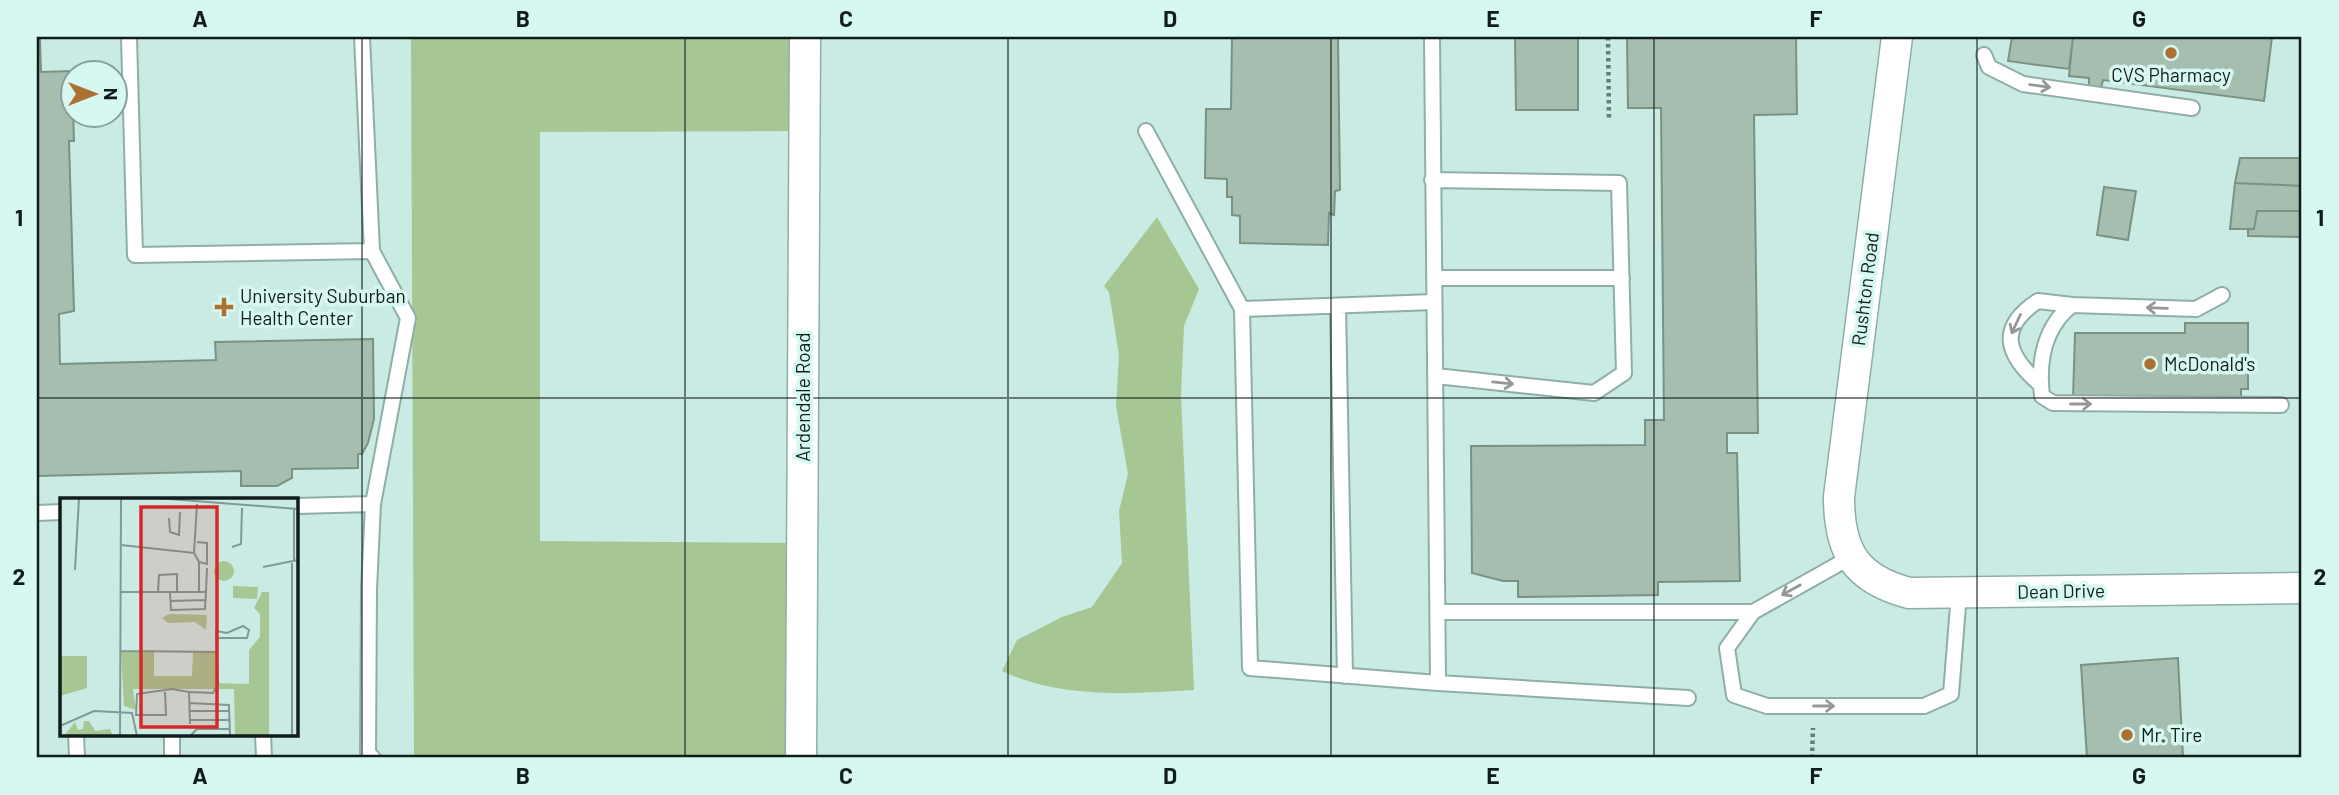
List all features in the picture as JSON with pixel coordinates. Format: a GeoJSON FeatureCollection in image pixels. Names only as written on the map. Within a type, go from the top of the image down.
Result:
{"type":"FeatureCollection","features":[{"type":"Feature","properties":{"kind":"street","name":"Ardendale Road"},"geometry":{"type":"LineString","coordinates":[[802,758],[804,37]]}},
{"type":"Feature","properties":{"kind":"street","name":"Rushton Road"},"geometry":{"type":"LineString","coordinates":[[1847,549],[1839,497],[1897,37]]}},
{"type":"Feature","properties":{"kind":"street","name":"Dean Drive"},"geometry":{"type":"LineString","coordinates":[[1847,549],[1871,579],[1886,587],[1909,593],[2302,588]]}},
{"type":"Feature","properties":{"kind":"lane"},"geometry":{"type":"LineString","coordinates":[[129,37],[135,255],[372,251]]}},
{"type":"Feature","properties":{"kind":"lane"},"geometry":{"type":"LineString","coordinates":[[362,37],[372,251],[408,318],[373,504],[369,589],[368,753],[373,758]]}},
{"type":"Feature","properties":{"kind":"lane"},"geometry":{"type":"LineString","coordinates":[[1432,37],[1438,683]]}},
{"type":"Feature","properties":{"kind":"lane"},"geometry":{"type":"LineString","coordinates":[[1984,55],[1989,67],[2023,84],[2192,108]]}},
{"type":"Feature","properties":{"kind":"lane"},"geometry":{"type":"LineString","coordinates":[[1146,131],[1242,309],[1250,668],[1438,683],[1688,698]]}},
{"type":"Feature","properties":{"kind":"lane"},"geometry":{"type":"LineString","coordinates":[[1432,180],[1619,183],[1624,373],[1594,393],[1436,376]]}},
{"type":"Feature","properties":{"kind":"lane"},"geometry":{"type":"LineString","coordinates":[[1434,278],[1622,278]]}},
{"type":"Feature","properties":{"kind":"lane"},"geometry":{"type":"LineString","coordinates":[[2041,385],[2022,369],[2012,354],[2011,334],[2016,317],[2038,301],[2072,305],[2196,309],[2222,295]]}},
{"type":"Feature","properties":{"kind":"lane"},"geometry":{"type":"LineString","coordinates":[[1242,309],[1434,302]]}},
{"type":"Feature","properties":{"kind":"lane"},"geometry":{"type":"LineString","coordinates":[[2072,305],[2060,314],[2049,332],[2043,354],[2042,396],[2053,403],[2281,405]]}},
{"type":"Feature","properties":{"kind":"lane"},"geometry":{"type":"LineString","coordinates":[[1338,306],[1345,676]]}},
{"type":"Feature","properties":{"kind":"lane"},"geometry":{"type":"LineString","coordinates":[[298,506],[373,504]]}},
{"type":"Feature","properties":{"kind":"lane"},"geometry":{"type":"LineString","coordinates":[[37,513],[60,512]]}},
{"type":"Feature","properties":{"kind":"lane"},"geometry":{"type":"LineString","coordinates":[[1847,549],[1753,612],[1727,648],[1734,695],[1767,706],[1924,705],[1951,694],[1959,593]]}},
{"type":"Feature","properties":{"kind":"lane"},"geometry":{"type":"LineString","coordinates":[[1438,612],[1753,612]]}},
{"type":"Feature","properties":{"kind":"lane"},"geometry":{"type":"LineString","coordinates":[[76,736],[77,758]]}},
{"type":"Feature","properties":{"kind":"lane"},"geometry":{"type":"LineString","coordinates":[[172,736],[172,758]]}},
{"type":"Feature","properties":{"kind":"lane"},"geometry":{"type":"LineString","coordinates":[[263,736],[264,758]]}},
{"type":"Feature","properties":{"kind":"path"},"geometry":{"type":"LineString","coordinates":[[1608,37],[1609,119]]}},
{"type":"Feature","properties":{"kind":"green space"},"geometry":{"type":"Polygon","coordinates":[[[411,37],[805,37],[804,131],[540,132],[540,541],[802,543],[801,758],[414,758],[411,37]]]}},
{"type":"Feature","properties":{"kind":"green space"},"geometry":{"type":"Polygon","coordinates":[[[1157,217],[1199,289],[1184,326],[1181,396],[1194,690],[1096,692],[1024,680],[1002,671],[1017,640],[1062,617],[1092,607],[1122,563],[1119,511],[1128,474],[1116,406],[1119,356],[1109,292],[1104,286],[1157,217]]]}},
{"type":"Feature","properties":{"kind":"building"},"geometry":{"type":"Polygon","coordinates":[[[1232,37],[1338,37],[1340,190],[1335,191],[1334,215],[1329,213],[1328,245],[1240,243],[1240,216],[1232,215],[1232,197],[1227,197],[1227,179],[1205,178],[1206,109],[1231,109],[1232,37]]]}},
{"type":"Feature","properties":{"kind":"building"},"geometry":{"type":"Polygon","coordinates":[[[1515,37],[1578,37],[1578,110],[1516,110],[1515,37]]]}},
{"type":"Feature","properties":{"kind":"building"},"geometry":{"type":"Polygon","coordinates":[[[1627,37],[1796,37],[1797,114],[1754,115],[1758,433],[1727,433],[1727,453],[1737,453],[1740,581],[1658,582],[1658,595],[1518,597],[1518,581],[1503,581],[1472,573],[1471,446],[1645,445],[1645,420],[1664,420],[1661,108],[1628,108],[1627,37]]]}},
{"type":"Feature","properties":{"kind":"building"},"geometry":{"type":"Polygon","coordinates":[[[2012,37],[2073,37],[2069,69],[2008,61],[2012,37]]]}},
{"type":"Feature","properties":{"kind":"building","name":"CVS Pharmacy"},"geometry":{"type":"Polygon","coordinates":[[[2073,37],[2272,37],[2264,101],[2103,80],[2101,88],[2089,86],[2089,78],[2069,76],[2073,37]]]}},
{"type":"Feature","properties":{"kind":"building"},"geometry":{"type":"Polygon","coordinates":[[[37,39],[40,39],[41,72],[60,71],[60,130],[74,130],[74,141],[69,141],[74,311],[59,314],[60,364],[216,360],[215,342],[373,339],[374,419],[368,443],[362,454],[358,454],[358,468],[292,469],[292,478],[277,486],[241,486],[241,471],[37,476],[37,39]]]}},
{"type":"Feature","properties":{"kind":"building"},"geometry":{"type":"Polygon","coordinates":[[[2240,158],[2302,158],[2302,186],[2235,183],[2240,158]]]}},
{"type":"Feature","properties":{"kind":"building"},"geometry":{"type":"Polygon","coordinates":[[[2235,183],[2302,186],[2302,211],[2257,211],[2254,229],[2230,229],[2235,183]]]}},
{"type":"Feature","properties":{"kind":"building"},"geometry":{"type":"Polygon","coordinates":[[[2104,187],[2136,191],[2128,240],[2097,235],[2104,187]]]}},
{"type":"Feature","properties":{"kind":"building"},"geometry":{"type":"Polygon","coordinates":[[[2257,211],[2302,211],[2302,237],[2248,236],[2248,230],[2254,229],[2257,211]]]}},
{"type":"Feature","properties":{"kind":"building"},"geometry":{"type":"Polygon","coordinates":[[[2185,323],[2248,323],[2248,389],[2241,389],[2241,398],[2073,398],[2075,333],[2185,333],[2185,323]]]}},
{"type":"Feature","properties":{"kind":"building"},"geometry":{"type":"Polygon","coordinates":[[[2178,658],[2183,758],[2087,758],[2081,665],[2178,658]]]}},
{"type":"Feature","properties":{"kind":"place","name":"CVS Pharmacy"},"geometry":{"type":"Point","coordinates":[2171,53]}},
{"type":"Feature","properties":{"kind":"place","name":"University Suburban Health Center"},"geometry":{"type":"Point","coordinates":[224,307]}},
{"type":"Feature","properties":{"kind":"place","name":"McDonald's"},"geometry":{"type":"Point","coordinates":[2150,364]}},
{"type":"Feature","properties":{"kind":"place","name":"Mr. Tire"},"geometry":{"type":"Point","coordinates":[2127,735]}}]}
